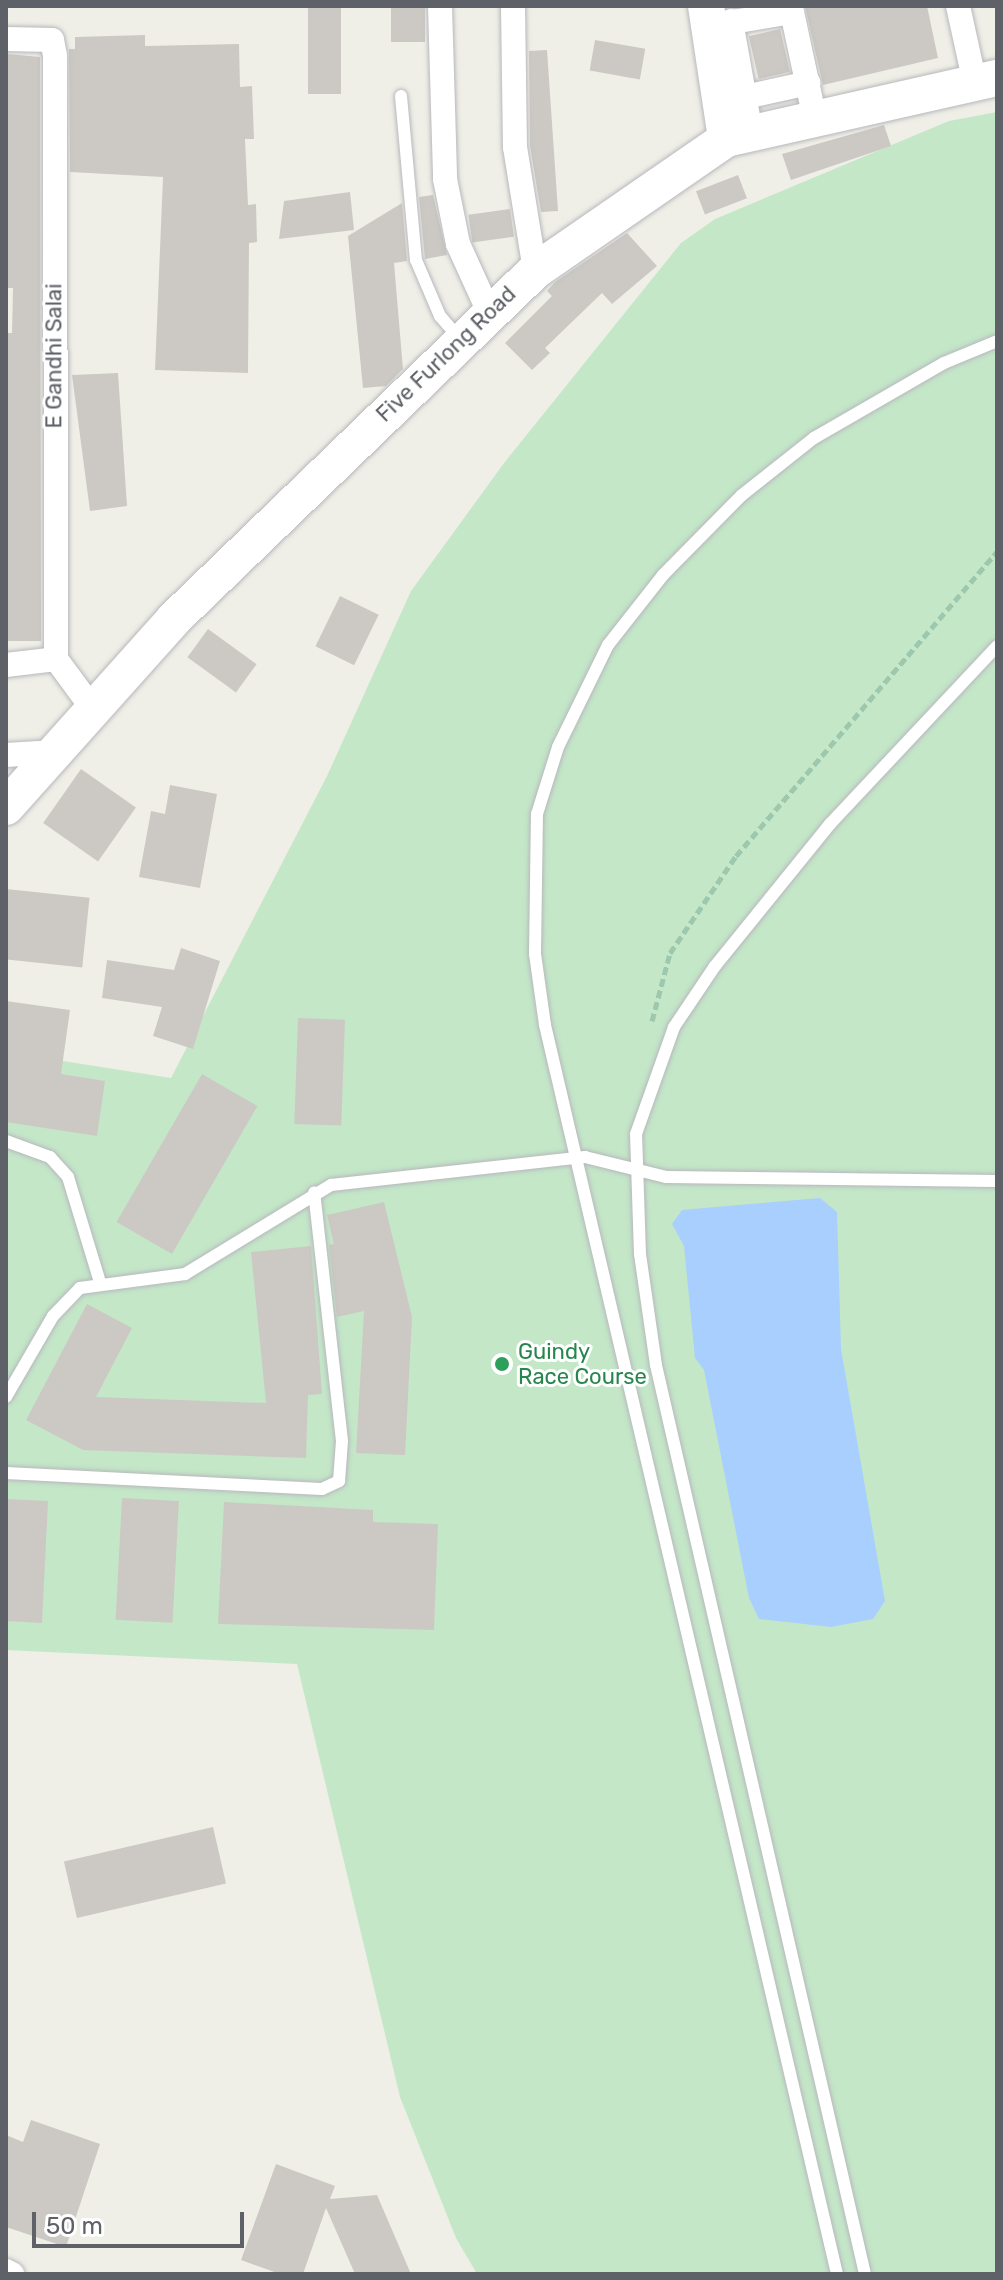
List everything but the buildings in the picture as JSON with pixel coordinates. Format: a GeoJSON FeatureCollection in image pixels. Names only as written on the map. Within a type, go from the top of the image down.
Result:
{"type":"FeatureCollection","features":[{"type":"Feature","properties":{"kind":"main road"},"geometry":{"type":"LineString","coordinates":[[716,14],[739,136]]}},
{"type":"Feature","properties":{"kind":"main road","name":"Five Furlong Road"},"geometry":{"type":"LineString","coordinates":[[7,806],[92,708],[460,339],[535,271],[739,136],[986,81]]}},
{"type":"Feature","properties":{"kind":"street"},"geometry":{"type":"LineString","coordinates":[[440,6],[445,179],[458,244],[489,312]]}},
{"type":"Feature","properties":{"kind":"street"},"geometry":{"type":"LineString","coordinates":[[513,6],[515,147],[535,271]]}},
{"type":"Feature","properties":{"kind":"street"},"geometry":{"type":"LineString","coordinates":[[958,6],[986,81]]}},
{"type":"Feature","properties":{"kind":"street"},"geometry":{"type":"LineString","coordinates":[[739,136],[745,97],[716,14],[792,12],[815,119]]}},
{"type":"Feature","properties":{"kind":"street","name":"E Gandhi Salai"},"geometry":{"type":"LineString","coordinates":[[6,39],[52,40],[55,56],[56,659]]}},
{"type":"Feature","properties":{"kind":"street"},"geometry":{"type":"LineString","coordinates":[[745,97],[808,83]]}},
{"type":"Feature","properties":{"kind":"street"},"geometry":{"type":"LineString","coordinates":[[6,665],[56,659],[92,708]]}},
{"type":"Feature","properties":{"kind":"street"},"geometry":{"type":"LineString","coordinates":[[9,749],[55,752]]}},
{"type":"Feature","properties":{"kind":"street"},"geometry":{"type":"LineString","coordinates":[[6,2271],[12,2274]]}},
{"type":"Feature","properties":{"kind":"lane"},"geometry":{"type":"LineString","coordinates":[[401,96],[416,260],[440,316],[460,339]]}},
{"type":"Feature","properties":{"kind":"lane"},"geometry":{"type":"LineString","coordinates":[[837,2274],[576,1157],[535,954],[537,814],[558,747],[608,645],[663,575],[742,495],[814,438],[944,363],[997,341]]}},
{"type":"Feature","properties":{"kind":"lane"},"geometry":{"type":"LineString","coordinates":[[865,2274],[659,1380],[634,1171],[647,1093],[674,1027],[715,966],[830,824],[997,646]]}},
{"type":"Feature","properties":{"kind":"lane"},"geometry":{"type":"LineString","coordinates":[[6,1141],[50,1157],[68,1177],[100,1282]]}},
{"type":"Feature","properties":{"kind":"lane"},"geometry":{"type":"LineString","coordinates":[[6,1397],[69,1298],[100,1282],[153,1280],[210,1264],[314,1193],[356,1180],[576,1157],[666,1177],[997,1181]]}},
{"type":"Feature","properties":{"kind":"lane"},"geometry":{"type":"LineString","coordinates":[[6,1473],[322,1489],[339,1481],[342,1441],[314,1193]]}},
{"type":"Feature","properties":{"kind":"path"},"geometry":{"type":"LineString","coordinates":[[650,1029],[670,953],[736,856],[997,552]]}},
{"type":"Feature","properties":{"kind":"green space","name":"Guindy Race Course"},"geometry":{"type":"Polygon","coordinates":[[[997,112],[997,2274],[477,2274],[456,2238],[400,2097],[297,1664],[6,1650],[6,1052],[171,1078],[327,776],[411,591],[504,463],[681,243],[715,219],[949,121],[997,112]]]}},
{"type":"Feature","properties":{"kind":"water"},"geometry":{"type":"Polygon","coordinates":[[[820,1198],[837,1212],[841,1349],[885,1601],[873,1619],[831,1627],[759,1619],[749,1598],[704,1370],[695,1358],[684,1246],[672,1224],[682,1210],[820,1198]]]}},
{"type":"Feature","properties":{"kind":"place","name":"Guindy Race Course"},"geometry":{"type":"Point","coordinates":[502,1364]}}]}
